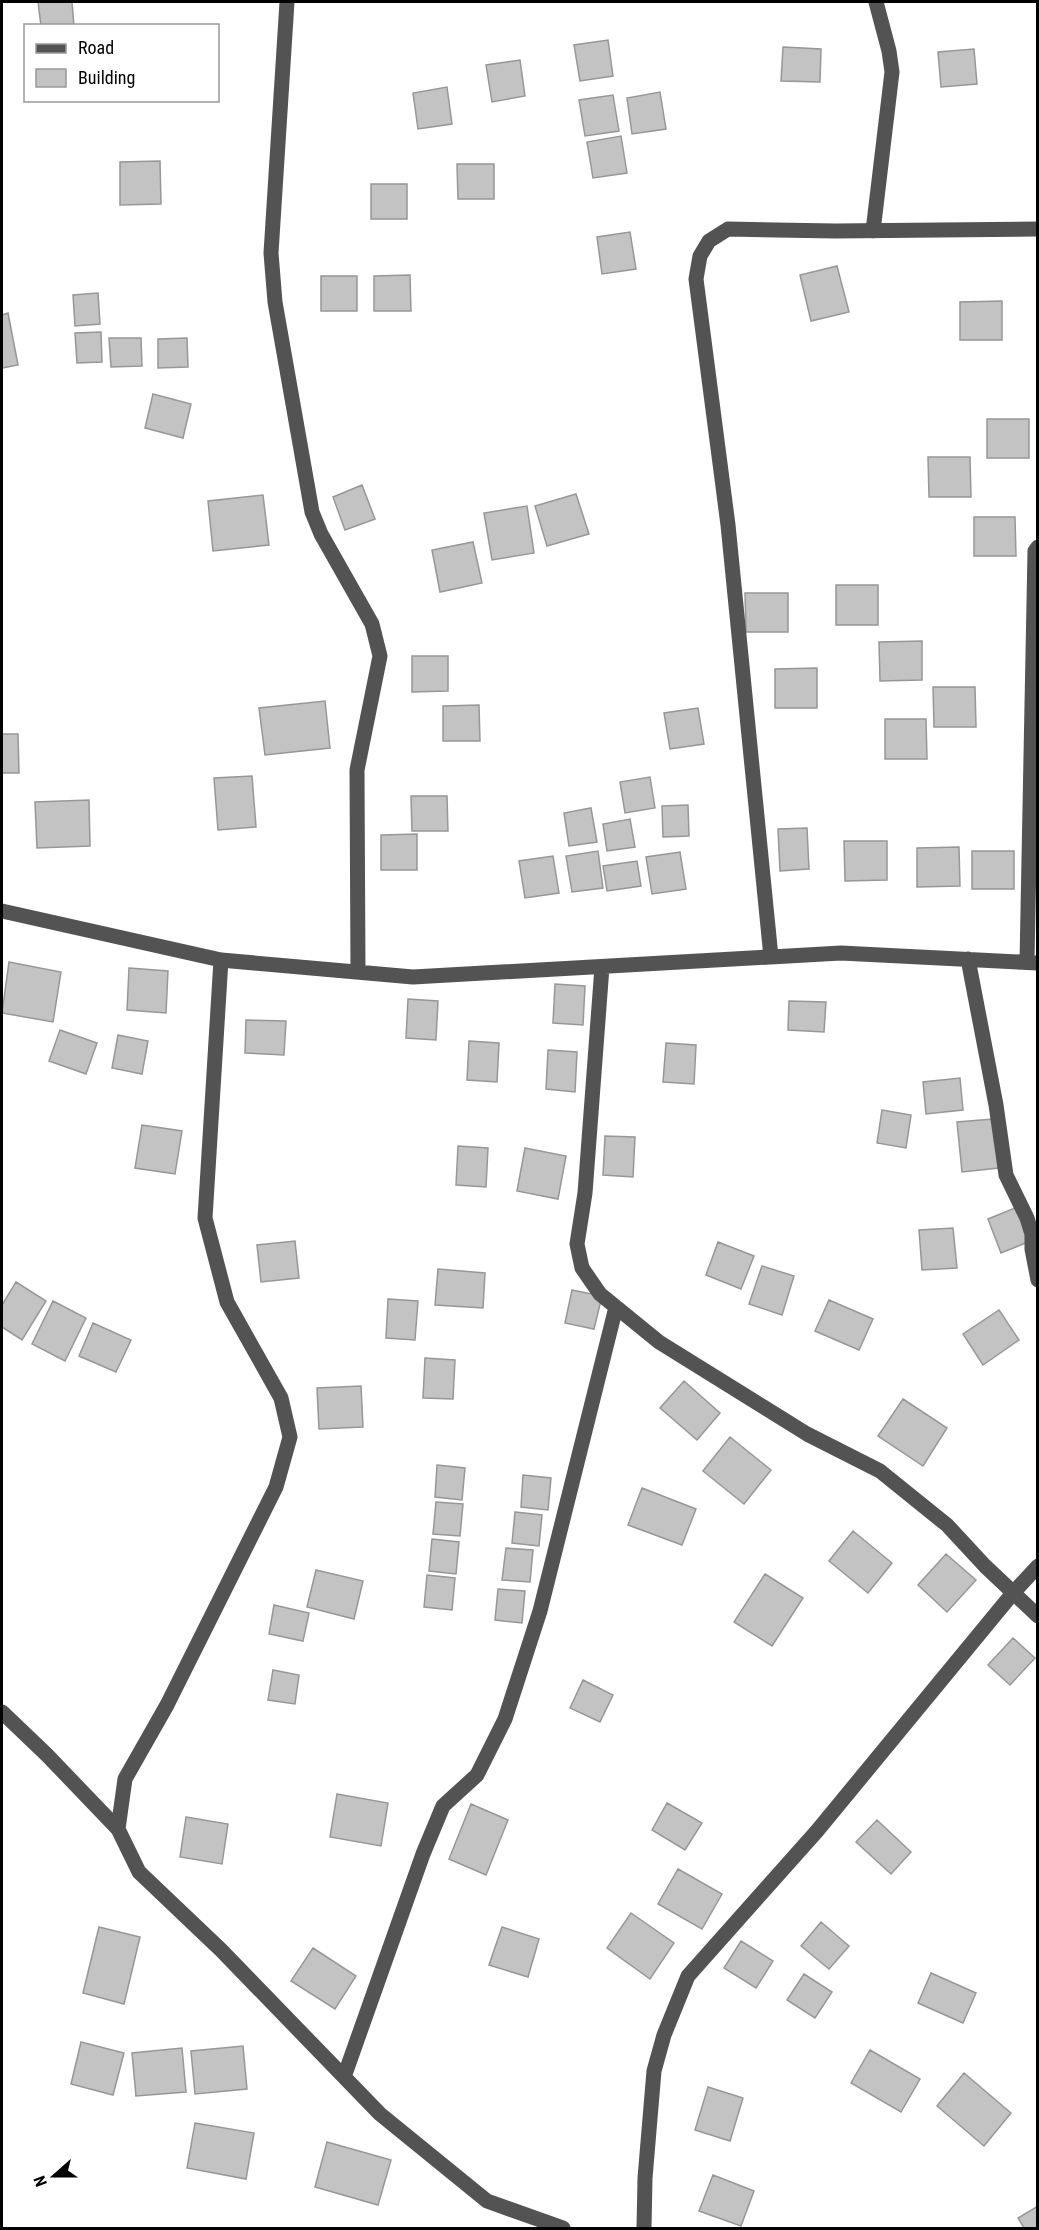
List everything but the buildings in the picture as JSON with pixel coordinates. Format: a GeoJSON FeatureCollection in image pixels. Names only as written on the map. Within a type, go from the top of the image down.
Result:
{"type":"FeatureCollection","features":[{"type":"Feature","properties":{"kind":"street"},"geometry":{"type":"LineString","coordinates":[[287,2],[271,254],[275,302],[312,512],[321,534],[372,624],[380,656],[357,770],[358,972]]}},
{"type":"Feature","properties":{"kind":"street"},"geometry":{"type":"LineString","coordinates":[[873,231],[892,72],[876,2]]}},
{"type":"Feature","properties":{"kind":"street"},"geometry":{"type":"LineString","coordinates":[[771,957],[728,525],[696,279],[700,256],[708,241],[728,229],[873,231],[1038,229]]}},
{"type":"Feature","properties":{"kind":"street"},"geometry":{"type":"LineString","coordinates":[[2,912],[221,960],[413,977],[841,953],[1032,962],[1035,551],[1038,547]]}},
{"type":"Feature","properties":{"kind":"street"},"geometry":{"type":"LineString","coordinates":[[968,959],[996,1105],[1006,1175],[1030,1226],[1038,1280]]}},
{"type":"Feature","properties":{"kind":"street"},"geometry":{"type":"LineString","coordinates":[[118,1829],[125,1779],[167,1705],[276,1486],[290,1437],[280,1398],[227,1302],[205,1218],[221,960]]}},
{"type":"Feature","properties":{"kind":"street"},"geometry":{"type":"LineString","coordinates":[[602,967],[585,1193],[577,1244],[582,1268],[600,1294],[659,1342],[797,1428],[880,1471],[947,1525],[1038,1616]]}},
{"type":"Feature","properties":{"kind":"street"},"geometry":{"type":"LineString","coordinates":[[345,2077],[419,1865],[443,1806],[477,1775],[505,1719],[540,1611],[616,1307]]}},
{"type":"Feature","properties":{"kind":"street"},"geometry":{"type":"LineString","coordinates":[[644,2229],[645,2178],[654,2071],[664,2035],[688,1976],[817,1831],[1013,1593],[1038,1566]]}},
{"type":"Feature","properties":{"kind":"street"},"geometry":{"type":"LineString","coordinates":[[2,1712],[118,1829],[139,1872],[221,1950],[380,2114],[487,2202],[563,2229]]}}]}
